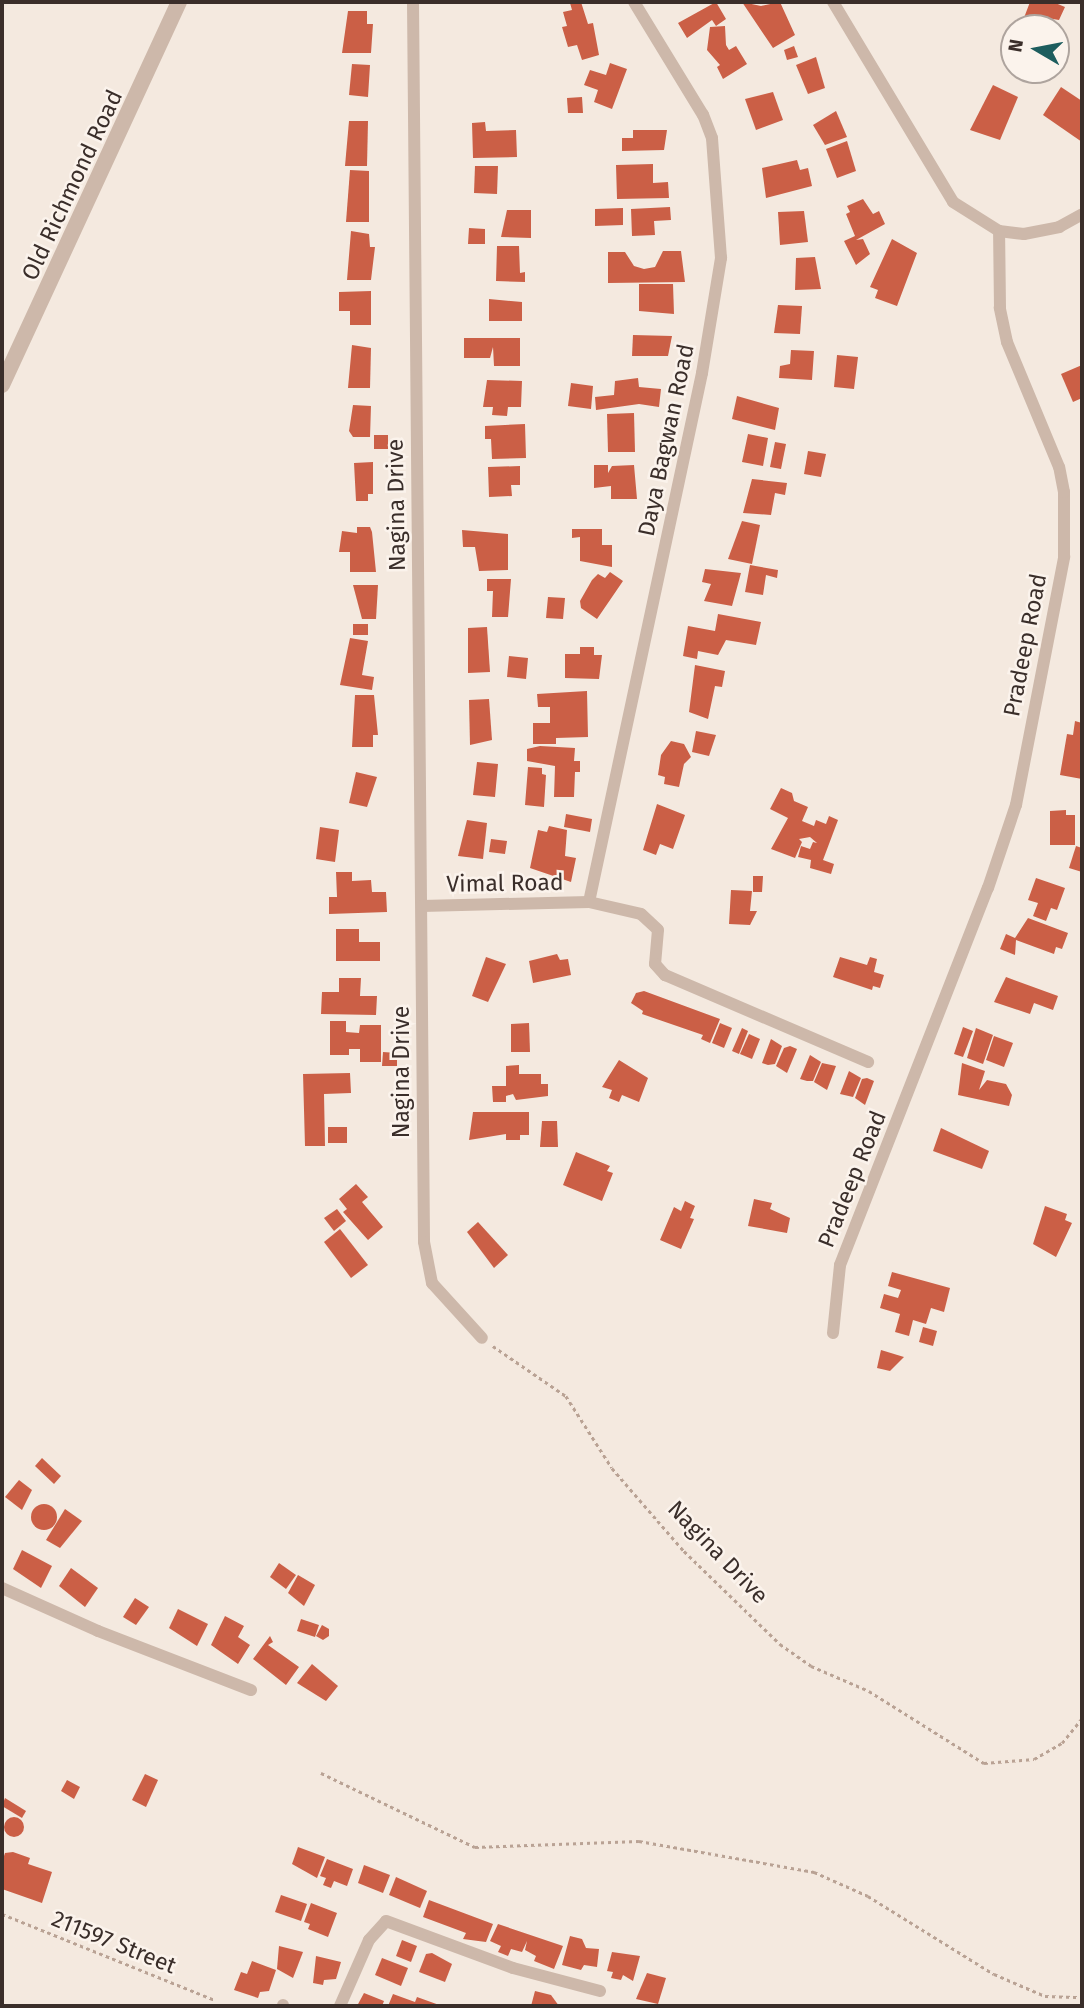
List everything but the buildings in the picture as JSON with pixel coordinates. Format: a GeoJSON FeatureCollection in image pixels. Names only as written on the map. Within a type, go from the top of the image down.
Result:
{"type":"FeatureCollection","features":[{"type":"Feature","properties":{"kind":"street","name":"Old Richmond Road"},"geometry":{"type":"LineString","coordinates":[[2,385],[179,2]]}},
{"type":"Feature","properties":{"kind":"street","name":"Nagina Drive"},"geometry":{"type":"LineString","coordinates":[[413,2],[426,1263],[441,1297],[481,1338]]}},
{"type":"Feature","properties":{"kind":"street","name":"Daya Bagwan Road"},"geometry":{"type":"LineString","coordinates":[[589,902],[705,359],[721,258],[712,138],[704,115],[634,2]]}},
{"type":"Feature","properties":{"kind":"street"},"geometry":{"type":"LineString","coordinates":[[833,2],[953,202],[999,231],[1042,232],[1081,217]]}},
{"type":"Feature","properties":{"kind":"street","name":"Pradeep Road"},"geometry":{"type":"LineString","coordinates":[[833,1333],[840,1265],[979,914],[1016,805],[1064,557],[1064,492],[1059,467],[1007,342],[1000,308],[999,231]]}},
{"type":"Feature","properties":{"kind":"street","name":"Vimal Road"},"geometry":{"type":"LineString","coordinates":[[422,906],[589,902],[641,914],[654,923],[659,936],[655,964],[665,975],[868,1062]]}},
{"type":"Feature","properties":{"kind":"street"},"geometry":{"type":"LineString","coordinates":[[2,1588],[251,1690]]}},
{"type":"Feature","properties":{"kind":"street"},"geometry":{"type":"LineString","coordinates":[[340,2006],[369,1940],[386,1921],[513,1968],[600,1991]]}},
{"type":"Feature","properties":{"kind":"path","name":"Nagina Drive"},"geometry":{"type":"LineString","coordinates":[[481,1338],[566,1396],[612,1468],[684,1550],[780,1644],[811,1666],[869,1691],[984,1763],[1034,1759],[1062,1744],[1082,1718]]}},
{"type":"Feature","properties":{"kind":"path"},"geometry":{"type":"LineString","coordinates":[[321,1773],[475,1847],[639,1841],[814,1872],[869,1896],[994,1975],[1045,1996],[1072,2001],[1082,1997]]}},
{"type":"Feature","properties":{"kind":"path","name":"211597 Street"},"geometry":{"type":"LineString","coordinates":[[2,1914],[215,2000]]}}]}
